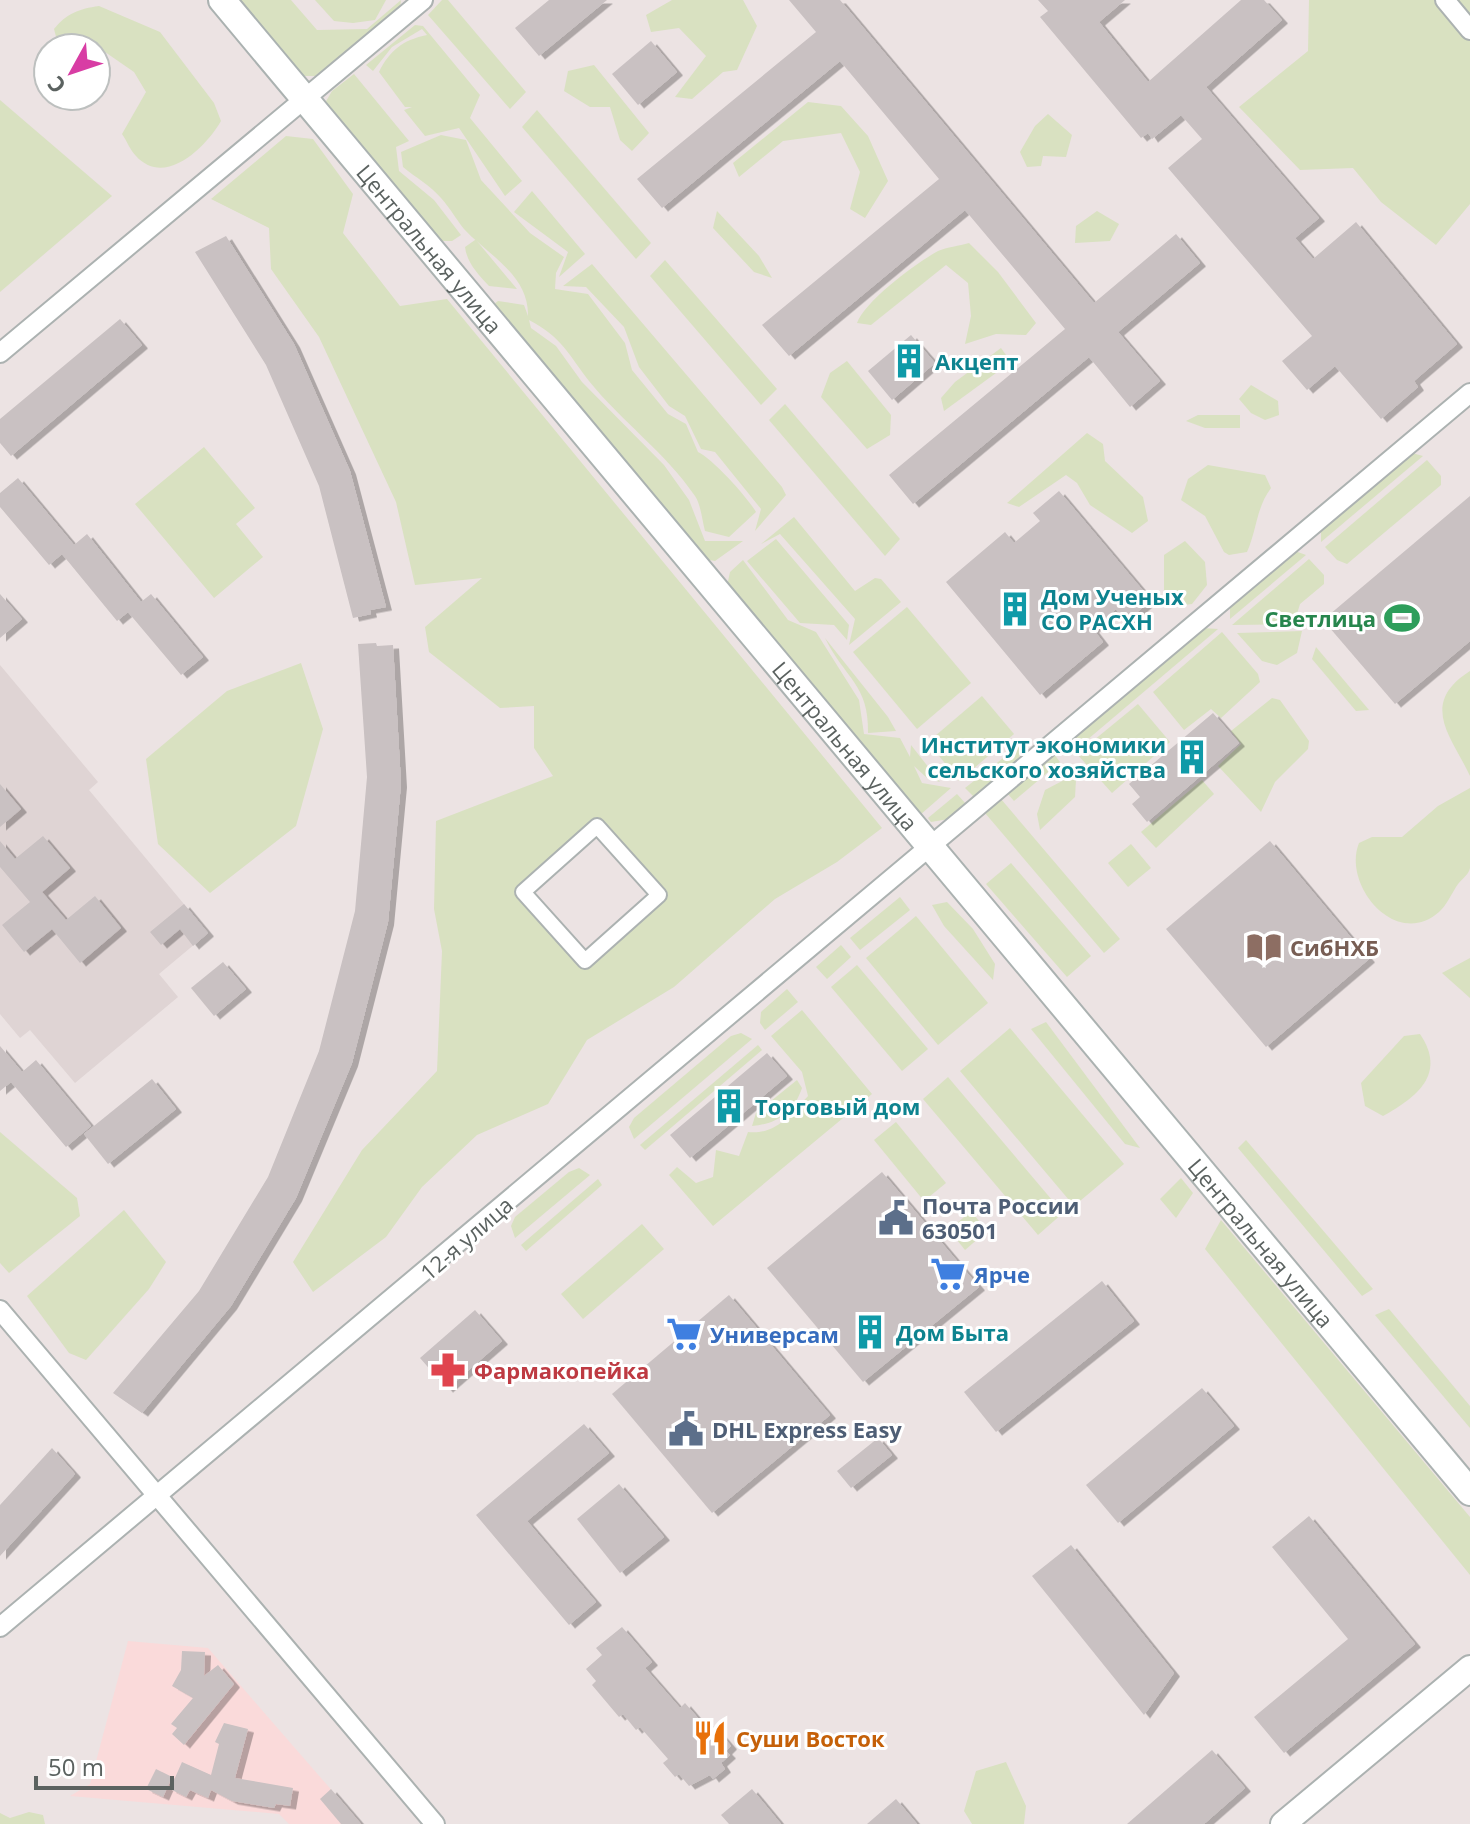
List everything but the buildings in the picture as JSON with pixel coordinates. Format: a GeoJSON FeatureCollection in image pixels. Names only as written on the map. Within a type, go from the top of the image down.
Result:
{"type":"FeatureCollection","features":[{"type":"Feature","properties":{"kind":"main road","name":"Центральная улица"},"geometry":{"type":"LineString","coordinates":[[222,0],[1470,1492]]}},
{"type":"Feature","properties":{"kind":"street"},"geometry":{"type":"LineString","coordinates":[[0,353],[423,0]]}},
{"type":"Feature","properties":{"kind":"street"},"geometry":{"type":"LineString","coordinates":[[1445,0],[1470,30]]}},
{"type":"Feature","properties":{"kind":"street","name":"12-я улица"},"geometry":{"type":"LineString","coordinates":[[0,1627],[1470,393]]}},
{"type":"Feature","properties":{"kind":"street"},"geometry":{"type":"LineString","coordinates":[[597,826],[659,895],[585,961],[523,892],[597,826]]}},
{"type":"Feature","properties":{"kind":"street"},"geometry":{"type":"LineString","coordinates":[[0,1310],[435,1824]]}},
{"type":"Feature","properties":{"kind":"street"},"geometry":{"type":"LineString","coordinates":[[1283,1824],[1470,1668]]}},
{"type":"Feature","properties":{"kind":"shaded area"},"geometry":{"type":"Polygon","coordinates":[[[0,665],[98,782],[89,790],[208,933],[159,974],[178,997],[75,1083],[30,1030],[20,1038],[0,1014],[0,665]]]}},
{"type":"Feature","properties":{"kind":"shaded area"},"geometry":{"type":"Polygon","coordinates":[[[128,1641],[208,1648],[361,1824],[289,1824],[279,1814],[70,1796],[90,1784],[128,1641]]]}},
{"type":"Feature","properties":{"kind":"green space"},"geometry":{"type":"Polygon","coordinates":[[[239,0],[291,0],[317,30],[367,29],[401,0],[400,9],[315,76],[301,76],[243,10],[239,0]]]}},
{"type":"Feature","properties":{"kind":"green space"},"geometry":{"type":"Polygon","coordinates":[[[315,0],[386,0],[375,20],[353,23],[334,21],[315,0]]]}},
{"type":"Feature","properties":{"kind":"green space"},"geometry":{"type":"Polygon","coordinates":[[[442,0],[448,0],[526,92],[510,109],[428,15],[442,0]]]}},
{"type":"Feature","properties":{"kind":"green space"},"geometry":{"type":"Polygon","coordinates":[[[672,0],[743,0],[757,26],[737,70],[723,72],[692,99],[675,97],[706,56],[679,28],[651,32],[646,15],[672,0]]]}},
{"type":"Feature","properties":{"kind":"green space"},"geometry":{"type":"Polygon","coordinates":[[[1309,0],[1470,0],[1470,204],[1436,245],[1381,202],[1353,168],[1300,170],[1239,107],[1308,51],[1309,0]]]}},
{"type":"Feature","properties":{"kind":"green space"},"geometry":{"type":"Polygon","coordinates":[[[99,6],[160,32],[214,103],[221,121],[205,142],[184,160],[159,168],[147,165],[134,154],[122,134],[146,92],[134,72],[112,57],[112,32],[55,32],[64,19],[99,6]]]}},
{"type":"Feature","properties":{"kind":"green space"},"geometry":{"type":"Polygon","coordinates":[[[415,25],[423,26],[480,95],[470,118],[522,181],[505,196],[459,128],[425,136],[404,110],[412,107],[405,107],[379,72],[398,47],[427,35],[422,29],[392,47],[373,71],[366,65],[415,25]]]}},
{"type":"Feature","properties":{"kind":"green space"},"geometry":{"type":"Polygon","coordinates":[[[594,65],[649,133],[632,151],[620,140],[610,107],[590,107],[564,91],[568,71],[594,65]]]}},
{"type":"Feature","properties":{"kind":"green space"},"geometry":{"type":"Polygon","coordinates":[[[354,74],[409,141],[396,147],[399,171],[434,200],[461,235],[452,241],[439,241],[334,119],[325,103],[332,91],[354,74]]]}},
{"type":"Feature","properties":{"kind":"green space"},"geometry":{"type":"Polygon","coordinates":[[[0,100],[112,196],[0,292],[0,100]]]}},
{"type":"Feature","properties":{"kind":"green space"},"geometry":{"type":"Polygon","coordinates":[[[808,102],[841,106],[868,136],[888,181],[865,218],[850,209],[860,172],[841,133],[783,141],[739,177],[733,163],[808,102]]]}},
{"type":"Feature","properties":{"kind":"green space"},"geometry":{"type":"Polygon","coordinates":[[[537,110],[651,243],[636,259],[522,127],[537,110]]]}},
{"type":"Feature","properties":{"kind":"green space"},"geometry":{"type":"Polygon","coordinates":[[[1048,114],[1072,135],[1066,157],[1043,156],[1041,166],[1027,167],[1020,152],[1035,126],[1048,114]]]}},
{"type":"Feature","properties":{"kind":"green space"},"geometry":{"type":"Polygon","coordinates":[[[441,135],[466,140],[481,180],[530,233],[564,257],[556,273],[555,289],[588,294],[625,343],[632,370],[668,414],[686,424],[698,452],[729,479],[756,512],[729,537],[705,531],[697,500],[683,480],[602,396],[557,340],[529,320],[531,328],[556,346],[582,382],[664,465],[689,500],[705,541],[743,541],[715,561],[704,559],[493,305],[498,301],[524,305],[528,316],[527,302],[515,277],[464,229],[437,194],[403,167],[401,152],[441,135]]]}},
{"type":"Feature","properties":{"kind":"green space"},"geometry":{"type":"Polygon","coordinates":[[[286,136],[313,139],[353,194],[343,233],[400,306],[447,299],[882,828],[837,862],[775,899],[674,987],[587,1040],[548,1104],[477,1135],[422,1187],[386,1237],[313,1292],[293,1262],[362,1150],[437,1071],[442,951],[434,909],[436,821],[553,776],[534,748],[534,706],[500,708],[429,652],[425,627],[482,578],[415,585],[396,502],[319,337],[271,269],[269,228],[211,199],[286,136]],[[597,826],[523,892],[585,961],[658,895],[597,826]]]}},
{"type":"Feature","properties":{"kind":"green space"},"geometry":{"type":"Polygon","coordinates":[[[532,191],[585,254],[559,277],[568,252],[514,212],[532,191]]]}},
{"type":"Feature","properties":{"kind":"green space"},"geometry":{"type":"Polygon","coordinates":[[[717,211],[759,256],[772,278],[754,272],[713,228],[717,211]]]}},
{"type":"Feature","properties":{"kind":"green space"},"geometry":{"type":"Polygon","coordinates":[[[1097,211],[1119,224],[1110,241],[1075,243],[1076,226],[1097,211]]]}},
{"type":"Feature","properties":{"kind":"green space"},"geometry":{"type":"Polygon","coordinates":[[[476,240],[517,289],[489,286],[481,277],[465,247],[476,240]]]}},
{"type":"Feature","properties":{"kind":"green space"},"geometry":{"type":"Polygon","coordinates":[[[969,243],[998,272],[1036,323],[1026,335],[996,334],[965,344],[971,316],[968,283],[946,265],[871,325],[857,323],[880,294],[917,264],[945,248],[969,243]]]}},
{"type":"Feature","properties":{"kind":"green space"},"geometry":{"type":"Polygon","coordinates":[[[665,260],[777,389],[761,405],[650,276],[665,260]]]}},
{"type":"Feature","properties":{"kind":"green space"},"geometry":{"type":"Polygon","coordinates":[[[592,264],[782,487],[786,495],[755,531],[761,509],[715,452],[701,449],[685,416],[669,406],[639,367],[624,327],[586,287],[563,286],[592,264]]]}},
{"type":"Feature","properties":{"kind":"green space"},"geometry":{"type":"Polygon","coordinates":[[[1001,348],[1011,362],[944,411],[941,398],[955,382],[1001,348]]]}},
{"type":"Feature","properties":{"kind":"green space"},"geometry":{"type":"Polygon","coordinates":[[[847,361],[891,415],[890,435],[867,449],[821,397],[830,373],[847,361]]]}},
{"type":"Feature","properties":{"kind":"green space"},"geometry":{"type":"Polygon","coordinates":[[[1251,385],[1278,401],[1279,415],[1265,420],[1251,413],[1239,399],[1251,385]]]}},
{"type":"Feature","properties":{"kind":"green space"},"geometry":{"type":"Polygon","coordinates":[[[785,404],[900,539],[885,556],[769,420],[785,404]]]}},
{"type":"Feature","properties":{"kind":"green space"},"geometry":{"type":"Polygon","coordinates":[[[1198,415],[1240,415],[1240,428],[1205,428],[1186,421],[1198,415]]]}},
{"type":"Feature","properties":{"kind":"green space"},"geometry":{"type":"Polygon","coordinates":[[[1087,433],[1103,444],[1105,461],[1143,497],[1148,521],[1132,533],[1090,505],[1077,483],[1066,475],[1019,507],[1007,503],[1087,433]]]}},
{"type":"Feature","properties":{"kind":"green space"},"geometry":{"type":"Polygon","coordinates":[[[204,447],[255,508],[236,524],[263,557],[214,598],[135,504],[204,447]]]}},
{"type":"Feature","properties":{"kind":"green space"},"geometry":{"type":"Polygon","coordinates":[[[1412,453],[1423,456],[1321,542],[1321,531],[1412,453]]]}},
{"type":"Feature","properties":{"kind":"green space"},"geometry":{"type":"Polygon","coordinates":[[[1427,460],[1441,476],[1441,485],[1347,564],[1337,560],[1325,547],[1427,460]]]}},
{"type":"Feature","properties":{"kind":"green space"},"geometry":{"type":"Polygon","coordinates":[[[1208,465],[1265,475],[1271,488],[1262,503],[1247,552],[1229,555],[1224,552],[1205,516],[1181,500],[1188,479],[1208,465]]]}},
{"type":"Feature","properties":{"kind":"green space"},"geometry":{"type":"Polygon","coordinates":[[[794,517],[855,591],[875,578],[881,579],[901,602],[849,645],[855,619],[780,534],[761,544],[794,517]]]}},
{"type":"Feature","properties":{"kind":"green space"},"geometry":{"type":"Polygon","coordinates":[[[776,539],[849,625],[847,640],[834,625],[800,623],[747,561],[776,539]]]}},
{"type":"Feature","properties":{"kind":"green space"},"geometry":{"type":"Polygon","coordinates":[[[1185,541],[1205,562],[1207,585],[1192,604],[1170,607],[1164,598],[1164,555],[1185,541]]]}},
{"type":"Feature","properties":{"kind":"green space"},"geometry":{"type":"Polygon","coordinates":[[[1295,551],[1306,555],[1230,619],[1230,608],[1295,551]]]}},
{"type":"Feature","properties":{"kind":"green space"},"geometry":{"type":"Polygon","coordinates":[[[1309,559],[1324,575],[1324,584],[1300,604],[1296,617],[1302,624],[1232,625],[1309,559]]]}},
{"type":"Feature","properties":{"kind":"green space"},"geometry":{"type":"Polygon","coordinates":[[[743,560],[788,620],[816,632],[859,700],[864,734],[900,738],[910,757],[911,745],[940,782],[927,778],[914,766],[922,783],[951,788],[920,815],[727,586],[730,572],[743,560]]]}},
{"type":"Feature","properties":{"kind":"green space"},"geometry":{"type":"Polygon","coordinates":[[[907,607],[971,683],[917,729],[853,652],[907,607]]]}},
{"type":"Feature","properties":{"kind":"green space"},"geometry":{"type":"Polygon","coordinates":[[[1203,628],[1218,629],[1074,751],[1067,743],[1203,628]]]}},
{"type":"Feature","properties":{"kind":"green space"},"geometry":{"type":"Polygon","coordinates":[[[1302,631],[1297,653],[1277,665],[1262,661],[1237,633],[1302,631]]]}},
{"type":"Feature","properties":{"kind":"green space"},"geometry":{"type":"Polygon","coordinates":[[[1222,632],[1258,674],[1260,682],[1221,718],[1211,709],[1184,730],[1153,692],[1222,632]]]}},
{"type":"Feature","properties":{"kind":"green space"},"geometry":{"type":"Polygon","coordinates":[[[825,638],[896,731],[868,733],[865,703],[825,638]]]}},
{"type":"Feature","properties":{"kind":"green space"},"geometry":{"type":"Polygon","coordinates":[[[1316,647],[1369,710],[1356,711],[1312,659],[1316,647]]]}},
{"type":"Feature","properties":{"kind":"green space"},"geometry":{"type":"Polygon","coordinates":[[[301,663],[323,729],[296,826],[210,893],[158,844],[146,759],[227,691],[301,663]]]}},
{"type":"Feature","properties":{"kind":"green space"},"geometry":{"type":"Polygon","coordinates":[[[1470,671],[1470,776],[1448,734],[1442,708],[1454,683],[1470,671]]]}},
{"type":"Feature","properties":{"kind":"green space"},"geometry":{"type":"Polygon","coordinates":[[[982,696],[1014,734],[959,781],[928,742],[982,696]]]}},
{"type":"Feature","properties":{"kind":"green space"},"geometry":{"type":"Polygon","coordinates":[[[1272,698],[1280,700],[1309,741],[1308,749],[1275,782],[1261,812],[1218,766],[1241,744],[1231,731],[1272,698]]]}},
{"type":"Feature","properties":{"kind":"green space"},"geometry":{"type":"Polygon","coordinates":[[[1138,704],[1170,742],[1112,793],[1077,754],[1138,704]]]}},
{"type":"Feature","properties":{"kind":"green space"},"geometry":{"type":"Polygon","coordinates":[[[1021,744],[1019,761],[975,798],[965,788],[1021,744]]]}},
{"type":"Feature","properties":{"kind":"green space"},"geometry":{"type":"Polygon","coordinates":[[[1054,754],[1060,762],[1014,801],[1007,793],[1054,754]]]}},
{"type":"Feature","properties":{"kind":"green space"},"geometry":{"type":"Polygon","coordinates":[[[1066,779],[1076,780],[1075,797],[1040,830],[1037,814],[1045,790],[1066,779]]]}},
{"type":"Feature","properties":{"kind":"green space"},"geometry":{"type":"Polygon","coordinates":[[[1202,780],[1214,794],[1156,848],[1141,832],[1202,780]]]}},
{"type":"Feature","properties":{"kind":"green space"},"geometry":{"type":"Polygon","coordinates":[[[1470,788],[1468,873],[1442,910],[1423,922],[1406,923],[1390,918],[1376,908],[1358,877],[1356,860],[1359,843],[1372,837],[1402,837],[1438,806],[1470,788]]]}},
{"type":"Feature","properties":{"kind":"green space"},"geometry":{"type":"Polygon","coordinates":[[[957,794],[966,804],[949,819],[931,822],[928,818],[957,794]]]}},
{"type":"Feature","properties":{"kind":"green space"},"geometry":{"type":"Polygon","coordinates":[[[1001,799],[1120,939],[1104,953],[985,813],[1001,799]]]}},
{"type":"Feature","properties":{"kind":"green space"},"geometry":{"type":"Polygon","coordinates":[[[1131,844],[1151,868],[1128,887],[1108,863],[1131,844]]]}},
{"type":"Feature","properties":{"kind":"green space"},"geometry":{"type":"Polygon","coordinates":[[[1011,863],[1091,956],[1067,977],[986,884],[1011,863]]]}},
{"type":"Feature","properties":{"kind":"green space"},"geometry":{"type":"Polygon","coordinates":[[[900,897],[910,910],[860,950],[850,938],[900,897]]]}},
{"type":"Feature","properties":{"kind":"green space"},"geometry":{"type":"Polygon","coordinates":[[[947,902],[973,929],[995,964],[993,980],[944,926],[932,905],[947,902]]]}},
{"type":"Feature","properties":{"kind":"green space"},"geometry":{"type":"Polygon","coordinates":[[[916,916],[988,1003],[938,1045],[866,958],[916,916]]]}},
{"type":"Feature","properties":{"kind":"green space"},"geometry":{"type":"Polygon","coordinates":[[[841,945],[851,957],[827,979],[816,967],[841,945]]]}},
{"type":"Feature","properties":{"kind":"green space"},"geometry":{"type":"Polygon","coordinates":[[[1470,958],[1470,998],[1442,973],[1470,958]]]}},
{"type":"Feature","properties":{"kind":"green space"},"geometry":{"type":"Polygon","coordinates":[[[857,965],[928,1049],[902,1071],[831,987],[857,965]]]}},
{"type":"Feature","properties":{"kind":"green space"},"geometry":{"type":"Polygon","coordinates":[[[787,989],[798,1002],[765,1030],[760,1023],[761,1012],[787,989]]]}},
{"type":"Feature","properties":{"kind":"green space"},"geometry":{"type":"Polygon","coordinates":[[[802,1010],[872,1094],[713,1226],[669,1175],[677,1167],[696,1183],[713,1177],[716,1150],[739,1156],[748,1132],[775,1127],[808,1096],[802,1072],[771,1036],[802,1010]]]}},
{"type":"Feature","properties":{"kind":"green space"},"geometry":{"type":"Polygon","coordinates":[[[1046,1022],[1140,1148],[1125,1144],[1031,1029],[1046,1022]]]}},
{"type":"Feature","properties":{"kind":"green space"},"geometry":{"type":"Polygon","coordinates":[[[1010,1028],[1124,1164],[1074,1206],[960,1071],[1010,1028]]]}},
{"type":"Feature","properties":{"kind":"green space"},"geometry":{"type":"Polygon","coordinates":[[[741,1033],[752,1039],[634,1139],[629,1127],[634,1118],[731,1036],[741,1033]]]}},
{"type":"Feature","properties":{"kind":"green space"},"geometry":{"type":"Polygon","coordinates":[[[1420,1034],[1428,1048],[1430,1061],[1424,1083],[1407,1101],[1383,1116],[1365,1106],[1361,1083],[1404,1036],[1420,1034]]]}},
{"type":"Feature","properties":{"kind":"green space"},"geometry":{"type":"Polygon","coordinates":[[[758,1045],[762,1050],[645,1150],[640,1145],[758,1045]]]}},
{"type":"Feature","properties":{"kind":"green space"},"geometry":{"type":"Polygon","coordinates":[[[948,1077],[1063,1213],[1038,1235],[923,1099],[948,1077]]]}},
{"type":"Feature","properties":{"kind":"green space"},"geometry":{"type":"Polygon","coordinates":[[[797,1080],[802,1088],[789,1110],[769,1123],[752,1126],[756,1113],[797,1080]]]}},
{"type":"Feature","properties":{"kind":"green space"},"geometry":{"type":"Polygon","coordinates":[[[896,1122],[946,1183],[924,1201],[874,1140],[896,1122]]]}},
{"type":"Feature","properties":{"kind":"green space"},"geometry":{"type":"Polygon","coordinates":[[[0,1132],[77,1198],[80,1216],[9,1273],[0,1263],[0,1132]]]}},
{"type":"Feature","properties":{"kind":"green space"},"geometry":{"type":"Polygon","coordinates":[[[1246,1140],[1373,1289],[1362,1296],[1238,1148],[1246,1140]]]}},
{"type":"Feature","properties":{"kind":"green space"},"geometry":{"type":"Polygon","coordinates":[[[579,1168],[590,1175],[515,1238],[511,1226],[515,1217],[569,1172],[579,1168]]]}},
{"type":"Feature","properties":{"kind":"green space"},"geometry":{"type":"Polygon","coordinates":[[[1181,1178],[1193,1193],[1176,1218],[1160,1199],[1181,1178]]]}},
{"type":"Feature","properties":{"kind":"green space"},"geometry":{"type":"Polygon","coordinates":[[[598,1179],[602,1185],[526,1251],[521,1245],[598,1179]]]}},
{"type":"Feature","properties":{"kind":"green space"},"geometry":{"type":"Polygon","coordinates":[[[124,1210],[166,1262],[149,1289],[86,1360],[69,1353],[27,1296],[124,1210]]]}},
{"type":"Feature","properties":{"kind":"green space"},"geometry":{"type":"Polygon","coordinates":[[[971,1211],[987,1231],[965,1250],[949,1230],[971,1211]]]}},
{"type":"Feature","properties":{"kind":"green space"},"geometry":{"type":"Polygon","coordinates":[[[1221,1220],[1470,1517],[1470,1575],[1205,1249],[1221,1220]]]}},
{"type":"Feature","properties":{"kind":"green space"},"geometry":{"type":"Polygon","coordinates":[[[642,1224],[664,1249],[583,1319],[561,1294],[642,1224]]]}},
{"type":"Feature","properties":{"kind":"green space"},"geometry":{"type":"Polygon","coordinates":[[[1389,1309],[1470,1406],[1470,1428],[1375,1315],[1389,1309]]]}},
{"type":"Feature","properties":{"kind":"green space"},"geometry":{"type":"Polygon","coordinates":[[[1006,1762],[1026,1806],[1024,1824],[972,1824],[964,1811],[976,1771],[1006,1762]]]}},
{"type":"Feature","properties":{"kind":"green space"},"geometry":{"type":"Polygon","coordinates":[[[29,1812],[43,1815],[45,1824],[0,1824],[0,1813],[10,1818],[29,1812]]]}},
{"type":"Feature","properties":{"kind":"place","name":"Акцепт"},"geometry":{"type":"Point","coordinates":[909,361]}},
{"type":"Feature","properties":{"kind":"place","name":"Дом Ученых СО РАСХН"},"geometry":{"type":"Point","coordinates":[1015,609]}},
{"type":"Feature","properties":{"kind":"place","name":"Светлица"},"geometry":{"type":"Point","coordinates":[1402,618]}},
{"type":"Feature","properties":{"kind":"place","name":"Институт экономики сельского хозяйства"},"geometry":{"type":"Point","coordinates":[1192,757]}},
{"type":"Feature","properties":{"kind":"place","name":"СибНХБ"},"geometry":{"type":"Point","coordinates":[1264,947]}},
{"type":"Feature","properties":{"kind":"place","name":"Торговый дом"},"geometry":{"type":"Point","coordinates":[729,1106]}},
{"type":"Feature","properties":{"kind":"place","name":"Почта России 630501"},"geometry":{"type":"Point","coordinates":[896,1218]}},
{"type":"Feature","properties":{"kind":"place","name":"Ярче"},"geometry":{"type":"Point","coordinates":[948,1274]}},
{"type":"Feature","properties":{"kind":"place","name":"Дом Быта"},"geometry":{"type":"Point","coordinates":[870,1332]}},
{"type":"Feature","properties":{"kind":"place","name":"Универсам"},"geometry":{"type":"Point","coordinates":[684,1334]}},
{"type":"Feature","properties":{"kind":"place","name":"Фармакопейка"},"geometry":{"type":"Point","coordinates":[448,1370]}},
{"type":"Feature","properties":{"kind":"place","name":"DHL Express Easy"},"geometry":{"type":"Point","coordinates":[686,1429]}},
{"type":"Feature","properties":{"kind":"place","name":"Суши Восток"},"geometry":{"type":"Point","coordinates":[710,1738]}}]}
